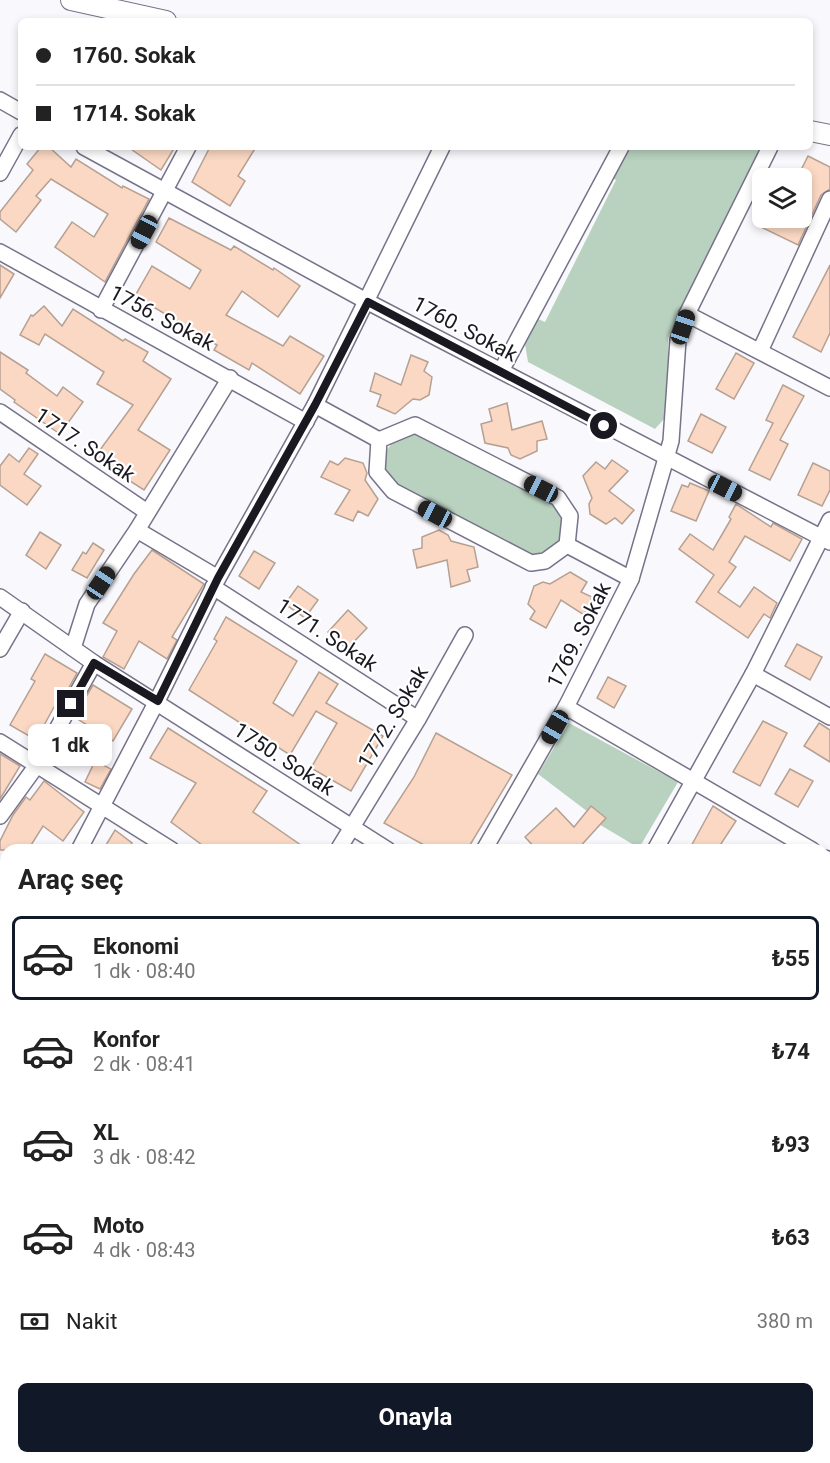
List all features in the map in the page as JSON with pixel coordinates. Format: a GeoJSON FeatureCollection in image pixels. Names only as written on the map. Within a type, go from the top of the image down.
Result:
{"type":"FeatureCollection","features":[{"type":"Feature","properties":{"kind":"main road"},"geometry":{"type":"LineString","coordinates":[[71,0],[152,18]]}},
{"type":"Feature","properties":{"kind":"main road"},"geometry":{"type":"LineString","coordinates":[[813,132],[830,135]]}},
{"type":"Feature","properties":{"kind":"street"},"geometry":{"type":"LineString","coordinates":[[0,100],[18,110]]}},
{"type":"Feature","properties":{"kind":"street"},"geometry":{"type":"LineString","coordinates":[[0,173],[18,140]]}},
{"type":"Feature","properties":{"kind":"street","name":"1760. Sokak"},"geometry":{"type":"LineString","coordinates":[[89,150],[368,302],[825,539]]}},
{"type":"Feature","properties":{"kind":"street"},"geometry":{"type":"LineString","coordinates":[[102,310],[186,150]]}},
{"type":"Feature","properties":{"kind":"street"},"geometry":{"type":"LineString","coordinates":[[81,844],[158,701],[216,583],[315,405],[368,302],[441,150]]}},
{"type":"Feature","properties":{"kind":"street"},"geometry":{"type":"LineString","coordinates":[[501,371],[619,150]]}},
{"type":"Feature","properties":{"kind":"street","name":"1769. Sokak"},"geometry":{"type":"LineString","coordinates":[[487,844],[566,707],[631,579],[667,459],[677,386],[678,340],[687,314],[769,150]]}},
{"type":"Feature","properties":{"kind":"street"},"geometry":{"type":"LineString","coordinates":[[760,351],[830,199]]}},
{"type":"Feature","properties":{"kind":"street","name":"1756. Sokak"},"geometry":{"type":"LineString","coordinates":[[0,252],[306,422]]}},
{"type":"Feature","properties":{"kind":"street"},"geometry":{"type":"LineString","coordinates":[[687,314],[830,388]]}},
{"type":"Feature","properties":{"kind":"street"},"geometry":{"type":"LineString","coordinates":[[73,648],[87,604],[137,530],[230,378]]}},
{"type":"Feature","properties":{"kind":"street"},"geometry":{"type":"LineString","coordinates":[[315,405],[379,440]]}},
{"type":"Feature","properties":{"kind":"street","name":"1717. Sokak"},"geometry":{"type":"LineString","coordinates":[[0,412],[147,512]]}},
{"type":"Feature","properties":{"kind":"street"},"geometry":{"type":"LineString","coordinates":[[415,425],[558,498],[570,516],[567,545],[545,561],[531,563],[393,492],[377,472],[379,440],[415,425]]}},
{"type":"Feature","properties":{"kind":"street"},"geometry":{"type":"LineString","coordinates":[[658,844],[825,539],[830,520]]}},
{"type":"Feature","properties":{"kind":"street","name":"1771. Sokak"},"geometry":{"type":"LineString","coordinates":[[137,530],[418,719]]}},
{"type":"Feature","properties":{"kind":"street"},"geometry":{"type":"LineString","coordinates":[[567,545],[631,579]]}},
{"type":"Feature","properties":{"kind":"street","name":"1750. Sokak"},"geometry":{"type":"LineString","coordinates":[[0,597],[94,663],[158,701],[378,844]]}},
{"type":"Feature","properties":{"kind":"street"},"geometry":{"type":"LineString","coordinates":[[0,649],[22,611]]}},
{"type":"Feature","properties":{"kind":"street","name":"1772. Sokak"},"geometry":{"type":"LineString","coordinates":[[341,844],[418,719],[465,635]]}},
{"type":"Feature","properties":{"kind":"street"},"geometry":{"type":"LineString","coordinates":[[0,816],[37,765],[94,663]]}},
{"type":"Feature","properties":{"kind":"street"},"geometry":{"type":"LineString","coordinates":[[753,674],[830,717]]}},
{"type":"Feature","properties":{"kind":"street"},"geometry":{"type":"LineString","coordinates":[[566,707],[800,844]]}},
{"type":"Feature","properties":{"kind":"street"},"geometry":{"type":"LineString","coordinates":[[0,742],[163,844]]}},
{"type":"Feature","properties":{"kind":"green space"},"geometry":{"type":"Polygon","coordinates":[[[625,150],[760,150],[668,338],[669,403],[664,419],[655,429],[528,362],[525,344],[538,319],[545,322],[616,180],[610,177],[625,150]]]}},
{"type":"Feature","properties":{"kind":"green space"},"geometry":{"type":"Polygon","coordinates":[[[413,430],[554,502],[563,522],[559,540],[545,552],[523,555],[395,485],[383,472],[385,456],[394,441],[413,430]]]}},
{"type":"Feature","properties":{"kind":"green space"},"geometry":{"type":"Polygon","coordinates":[[[569,723],[678,782],[641,844],[632,844],[592,820],[592,815],[538,774],[569,723]]]}},
{"type":"Feature","properties":{"kind":"building"},"geometry":{"type":"Polygon","coordinates":[[[39,150],[52,150],[71,167],[76,159],[122,188],[123,186],[149,199],[105,282],[55,247],[72,222],[94,237],[108,214],[51,179],[36,196],[41,200],[16,232],[0,219],[0,212],[33,170],[27,164],[39,150]]]}},
{"type":"Feature","properties":{"kind":"building"},"geometry":{"type":"Polygon","coordinates":[[[132,150],[173,150],[161,170],[132,150]]]}},
{"type":"Feature","properties":{"kind":"building"},"geometry":{"type":"Polygon","coordinates":[[[208,150],[254,150],[238,176],[245,181],[230,206],[192,182],[208,150]]]}},
{"type":"Feature","properties":{"kind":"building"},"geometry":{"type":"Polygon","coordinates":[[[808,156],[830,167],[830,189],[821,195],[812,215],[812,168],[802,168],[808,156]]]}},
{"type":"Feature","properties":{"kind":"building"},"geometry":{"type":"Polygon","coordinates":[[[169,218],[231,250],[234,246],[273,270],[274,268],[300,286],[278,317],[242,291],[226,315],[283,346],[290,336],[324,356],[300,394],[252,363],[249,370],[214,350],[217,345],[135,296],[152,266],[190,289],[201,270],[156,242],[169,218]]]}},
{"type":"Feature","properties":{"kind":"building"},"geometry":{"type":"Polygon","coordinates":[[[763,228],[806,228],[798,245],[763,228]]]}},
{"type":"Feature","properties":{"kind":"building"},"geometry":{"type":"Polygon","coordinates":[[[0,265],[14,274],[0,298],[0,265]]]}},
{"type":"Feature","properties":{"kind":"building"},"geometry":{"type":"Polygon","coordinates":[[[830,265],[830,333],[821,352],[793,337],[830,265]]]}},
{"type":"Feature","properties":{"kind":"building"},"geometry":{"type":"Polygon","coordinates":[[[44,306],[62,326],[73,309],[123,341],[125,339],[148,352],[143,361],[171,379],[138,430],[170,450],[144,490],[94,458],[133,405],[97,384],[104,372],[45,334],[39,345],[20,335],[31,315],[33,316],[44,306]]]}},
{"type":"Feature","properties":{"kind":"building"},"geometry":{"type":"Polygon","coordinates":[[[0,352],[28,370],[26,373],[57,396],[63,387],[83,402],[60,434],[14,402],[15,400],[0,389],[0,352]]]}},
{"type":"Feature","properties":{"kind":"building"},"geometry":{"type":"Polygon","coordinates":[[[736,353],[754,363],[734,399],[716,389],[736,353]]]}},
{"type":"Feature","properties":{"kind":"building"},"geometry":{"type":"Polygon","coordinates":[[[411,355],[428,362],[424,371],[432,377],[429,395],[420,400],[413,399],[395,414],[377,406],[381,395],[370,391],[375,373],[401,385],[411,355]]]}},
{"type":"Feature","properties":{"kind":"building"},"geometry":{"type":"Polygon","coordinates":[[[783,385],[804,396],[780,440],[788,444],[770,480],[749,470],[773,423],[766,420],[783,385]]]}},
{"type":"Feature","properties":{"kind":"building"},"geometry":{"type":"Polygon","coordinates":[[[507,403],[512,430],[542,421],[547,439],[537,441],[537,451],[520,459],[511,455],[508,448],[485,443],[481,424],[492,421],[489,409],[507,403]]]}},
{"type":"Feature","properties":{"kind":"building"},"geometry":{"type":"Polygon","coordinates":[[[701,414],[726,427],[712,453],[688,441],[701,414]]]}},
{"type":"Feature","properties":{"kind":"building"},"geometry":{"type":"Polygon","coordinates":[[[29,448],[38,454],[24,474],[41,486],[27,505],[0,485],[0,466],[9,454],[19,462],[29,448]]]}},
{"type":"Feature","properties":{"kind":"building"},"geometry":{"type":"Polygon","coordinates":[[[345,458],[363,463],[367,473],[365,480],[378,499],[368,516],[358,511],[353,521],[335,514],[350,490],[321,477],[330,461],[338,465],[345,458]]]}},
{"type":"Feature","properties":{"kind":"building"},"geometry":{"type":"Polygon","coordinates":[[[612,460],[628,471],[609,491],[634,510],[622,524],[615,518],[606,524],[590,514],[589,504],[592,498],[583,476],[596,462],[605,469],[612,460]]]}},
{"type":"Feature","properties":{"kind":"building"},"geometry":{"type":"Polygon","coordinates":[[[813,463],[830,471],[830,490],[822,506],[798,495],[813,463]]]}},
{"type":"Feature","properties":{"kind":"building"},"geometry":{"type":"Polygon","coordinates":[[[690,483],[709,491],[696,521],[671,511],[682,485],[688,487],[690,483]]]}},
{"type":"Feature","properties":{"kind":"building"},"geometry":{"type":"Polygon","coordinates":[[[736,504],[771,527],[773,523],[802,539],[790,561],[745,536],[729,562],[736,567],[718,592],[740,607],[754,587],[777,603],[770,618],[764,614],[748,638],[696,602],[714,575],[679,549],[690,534],[713,550],[731,519],[729,517],[736,504]]]}},
{"type":"Feature","properties":{"kind":"building"},"geometry":{"type":"Polygon","coordinates":[[[439,530],[448,535],[451,541],[474,547],[478,567],[467,570],[470,581],[451,587],[447,560],[417,568],[413,550],[422,548],[422,537],[439,530]]]}},
{"type":"Feature","properties":{"kind":"building"},"geometry":{"type":"Polygon","coordinates":[[[40,532],[61,545],[46,569],[26,555],[40,532]]]}},
{"type":"Feature","properties":{"kind":"building"},"geometry":{"type":"Polygon","coordinates":[[[93,543],[104,550],[87,578],[72,570],[83,552],[86,554],[93,543]]]}},
{"type":"Feature","properties":{"kind":"building"},"geometry":{"type":"Polygon","coordinates":[[[152,550],[204,584],[172,637],[177,640],[167,659],[139,641],[124,669],[103,657],[117,631],[103,623],[152,550]]]}},
{"type":"Feature","properties":{"kind":"building"},"geometry":{"type":"Polygon","coordinates":[[[254,551],[275,563],[259,589],[239,576],[254,551]]]}},
{"type":"Feature","properties":{"kind":"building"},"geometry":{"type":"Polygon","coordinates":[[[570,572],[587,582],[581,592],[592,597],[584,615],[561,600],[546,628],[530,619],[535,611],[528,604],[534,586],[543,582],[550,584],[570,572]]]}},
{"type":"Feature","properties":{"kind":"building"},"geometry":{"type":"Polygon","coordinates":[[[298,586],[318,600],[305,618],[285,604],[298,586]]]}},
{"type":"Feature","properties":{"kind":"building"},"geometry":{"type":"Polygon","coordinates":[[[348,610],[367,628],[347,649],[328,632],[348,610]]]}},
{"type":"Feature","properties":{"kind":"building"},"geometry":{"type":"Polygon","coordinates":[[[226,617],[297,661],[273,703],[293,716],[319,672],[338,684],[326,703],[383,736],[351,791],[311,768],[337,723],[316,711],[290,755],[189,690],[217,641],[214,639],[226,617]]]}},
{"type":"Feature","properties":{"kind":"building"},"geometry":{"type":"Polygon","coordinates":[[[797,644],[822,657],[810,680],[785,666],[797,644]]]}},
{"type":"Feature","properties":{"kind":"building"},"geometry":{"type":"Polygon","coordinates":[[[45,654],[77,673],[63,698],[60,696],[36,740],[10,725],[35,681],[31,679],[45,654]]]}},
{"type":"Feature","properties":{"kind":"building"},"geometry":{"type":"Polygon","coordinates":[[[608,677],[626,686],[614,708],[597,698],[608,677]]]}},
{"type":"Feature","properties":{"kind":"building"},"geometry":{"type":"Polygon","coordinates":[[[93,685],[132,709],[113,741],[79,720],[85,710],[80,707],[93,685]]]}},
{"type":"Feature","properties":{"kind":"building"},"geometry":{"type":"Polygon","coordinates":[[[763,721],[787,733],[760,786],[733,772],[763,721]]]}},
{"type":"Feature","properties":{"kind":"building"},"geometry":{"type":"Polygon","coordinates":[[[819,723],[830,730],[830,762],[804,746],[819,723]]]}},
{"type":"Feature","properties":{"kind":"building"},"geometry":{"type":"Polygon","coordinates":[[[168,728],[267,791],[253,812],[299,844],[201,844],[171,822],[196,783],[150,758],[168,728]]]}},
{"type":"Feature","properties":{"kind":"building"},"geometry":{"type":"Polygon","coordinates":[[[436,733],[512,775],[471,844],[422,844],[384,823],[414,777],[436,733]]]}},
{"type":"Feature","properties":{"kind":"building"},"geometry":{"type":"Polygon","coordinates":[[[0,754],[20,766],[0,799],[0,754]]]}},
{"type":"Feature","properties":{"kind":"building"},"geometry":{"type":"Polygon","coordinates":[[[95,761],[111,769],[100,789],[85,782],[95,761]]]}},
{"type":"Feature","properties":{"kind":"building"},"geometry":{"type":"Polygon","coordinates":[[[790,769],[813,781],[798,807],[775,794],[790,769]]]}},
{"type":"Feature","properties":{"kind":"building"},"geometry":{"type":"Polygon","coordinates":[[[44,781],[84,812],[63,841],[43,826],[32,844],[0,844],[13,815],[26,797],[30,800],[44,781]]]}},
{"type":"Feature","properties":{"kind":"building"},"geometry":{"type":"Polygon","coordinates":[[[591,806],[606,818],[582,844],[531,844],[525,837],[556,808],[574,827],[591,806]]]}},
{"type":"Feature","properties":{"kind":"building"},"geometry":{"type":"Polygon","coordinates":[[[713,806],[736,821],[721,844],[692,844],[713,806]]]}},
{"type":"Feature","properties":{"kind":"building"},"geometry":{"type":"Polygon","coordinates":[[[115,830],[132,843],[131,844],[107,844],[115,830]]]}},
{"type":"Feature","properties":{"kind":"route"},"geometry":{"type":"LineString","coordinates":[[71,704],[94,663],[158,701],[218,578],[315,405],[368,302],[604,426]]}}]}
